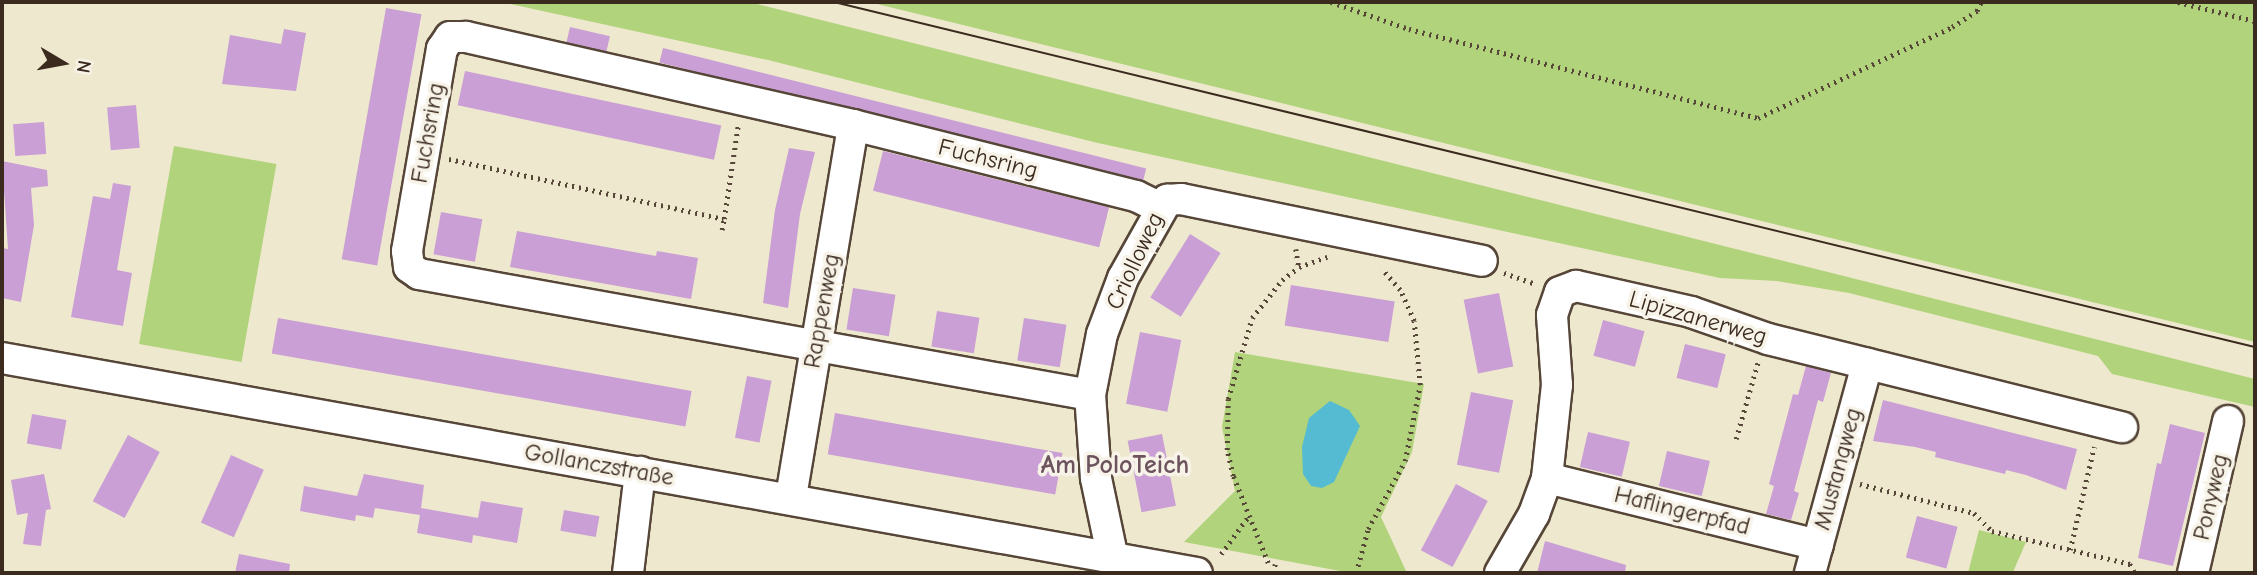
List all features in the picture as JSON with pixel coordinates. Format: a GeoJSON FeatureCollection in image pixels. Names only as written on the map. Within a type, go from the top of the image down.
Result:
{"type":"FeatureCollection","features":[{"type":"Feature","properties":{"kind":"street","name":"Fuchsring"},"geometry":{"type":"LineString","coordinates":[[1090,395],[419,274],[409,267],[407,251],[442,50],[450,37],[466,37],[853,125],[1136,196],[1159,206]]}},
{"type":"Feature","properties":{"kind":"street","name":"Rappenweg"},"geometry":{"type":"LineString","coordinates":[[791,497],[853,125]]}},
{"type":"Feature","properties":{"kind":"street","name":"Criolloweg"},"geometry":{"type":"LineString","coordinates":[[1113,559],[1096,478],[1090,395],[1102,334],[1123,278],[1159,206],[1167,200],[1181,199],[1482,261]]}},
{"type":"Feature","properties":{"kind":"street","name":"Lipizzanerweg"},"geometry":{"type":"LineString","coordinates":[[1560,292],[1576,286],[1660,304],[1765,338],[2111,425]]}},
{"type":"Feature","properties":{"kind":"street"},"geometry":{"type":"LineString","coordinates":[[1500,573],[1534,514],[1547,478],[1557,385],[1552,314],[1560,292]]}},
{"type":"Feature","properties":{"kind":"street","name":"Gollanczstraße"},"geometry":{"type":"LineString","coordinates":[[2,358],[791,497],[1197,573]]}},
{"type":"Feature","properties":{"kind":"street","name":"Mustangweg"},"geometry":{"type":"LineString","coordinates":[[1814,559],[1867,364]]}},
{"type":"Feature","properties":{"kind":"street","name":"Ponyweg"},"geometry":{"type":"LineString","coordinates":[[2193,573],[2228,421]]}},
{"type":"Feature","properties":{"kind":"street"},"geometry":{"type":"LineString","coordinates":[[628,573],[640,472]]}},
{"type":"Feature","properties":{"kind":"street","name":"Haflingerpfad"},"geometry":{"type":"LineString","coordinates":[[1547,478],[1814,559]]}},
{"type":"Feature","properties":{"kind":"path"},"geometry":{"type":"LineString","coordinates":[[1331,2],[1409,29],[1758,118],[1952,27],[1977,11],[1981,2]]}},
{"type":"Feature","properties":{"kind":"path"},"geometry":{"type":"LineString","coordinates":[[2178,2],[2255,21]]}},
{"type":"Feature","properties":{"kind":"path"},"geometry":{"type":"LineString","coordinates":[[722,230],[743,100]]}},
{"type":"Feature","properties":{"kind":"path"},"geometry":{"type":"LineString","coordinates":[[424,153],[724,219]]}},
{"type":"Feature","properties":{"kind":"path"},"geometry":{"type":"LineString","coordinates":[[1268,563],[1248,517],[1227,450],[1228,399],[1241,346],[1252,318],[1282,280],[1299,267],[1333,256]]}},
{"type":"Feature","properties":{"kind":"path"},"geometry":{"type":"LineString","coordinates":[[1482,261],[1491,268],[1560,292]]}},
{"type":"Feature","properties":{"kind":"path"},"geometry":{"type":"LineString","coordinates":[[1356,573],[1368,529],[1405,461],[1420,385],[1419,340],[1406,299],[1387,272],[1374,264]]}},
{"type":"Feature","properties":{"kind":"path"},"geometry":{"type":"LineString","coordinates":[[1736,439],[1765,338]]}},
{"type":"Feature","properties":{"kind":"path"},"geometry":{"type":"LineString","coordinates":[[2070,550],[2111,425]]}},
{"type":"Feature","properties":{"kind":"path"},"geometry":{"type":"LineString","coordinates":[[1835,478],[1974,513],[1992,531],[2130,564],[2134,573]]}},
{"type":"Feature","properties":{"kind":"path"},"geometry":{"type":"LineString","coordinates":[[1221,554],[1248,517]]}},
{"type":"Feature","properties":{"kind":"path"},"geometry":{"type":"LineString","coordinates":[[1273,573],[1275,564]]}},
{"type":"Feature","properties":{"kind":"green space"},"geometry":{"type":"Polygon","coordinates":[[[501,2],[749,2],[2255,379],[2255,407],[2112,374],[2098,356],[1849,293],[1777,281],[1720,278],[1098,143],[768,60],[501,2]]]}},
{"type":"Feature","properties":{"kind":"green space"},"geometry":{"type":"Polygon","coordinates":[[[869,2],[2255,2],[2255,342],[869,2]]]}},
{"type":"Feature","properties":{"kind":"green space"},"geometry":{"type":"Polygon","coordinates":[[[174,146],[276,164],[242,362],[139,344],[174,146]]]}},
{"type":"Feature","properties":{"kind":"green space"},"geometry":{"type":"Polygon","coordinates":[[[1235,352],[1424,384],[1412,452],[1381,517],[1407,573],[1351,573],[1184,542],[1235,491],[1222,427],[1235,352]]]}},
{"type":"Feature","properties":{"kind":"green space"},"geometry":{"type":"Polygon","coordinates":[[[1979,530],[2026,542],[2013,572],[1968,573],[1979,530]]]}},
{"type":"Feature","properties":{"kind":"water"},"geometry":{"type":"Polygon","coordinates":[[[1330,401],[1349,410],[1360,426],[1334,482],[1322,488],[1311,486],[1303,474],[1302,447],[1309,418],[1330,401]]]}},
{"type":"Feature","properties":{"kind":"building"},"geometry":{"type":"Polygon","coordinates":[[[386,8],[421,14],[377,265],[342,259],[386,8]]]}},
{"type":"Feature","properties":{"kind":"building"},"geometry":{"type":"Polygon","coordinates":[[[570,27],[610,36],[606,52],[566,43],[570,27]]]}},
{"type":"Feature","properties":{"kind":"building"},"geometry":{"type":"Polygon","coordinates":[[[284,29],[306,33],[296,91],[222,84],[230,35],[281,44],[284,29]]]}},
{"type":"Feature","properties":{"kind":"building"},"geometry":{"type":"Polygon","coordinates":[[[663,48],[1146,168],[1143,183],[659,63],[663,48]]]}},
{"type":"Feature","properties":{"kind":"building"},"geometry":{"type":"Polygon","coordinates":[[[465,71],[721,125],[714,160],[458,105],[465,71]]]}},
{"type":"Feature","properties":{"kind":"building"},"geometry":{"type":"Polygon","coordinates":[[[136,105],[140,148],[111,150],[107,108],[136,105]]]}},
{"type":"Feature","properties":{"kind":"building"},"geometry":{"type":"Polygon","coordinates":[[[44,122],[46,154],[15,156],[13,124],[44,122]]]}},
{"type":"Feature","properties":{"kind":"building"},"geometry":{"type":"Polygon","coordinates":[[[789,148],[815,152],[800,214],[788,308],[763,303],[775,210],[789,148]]]}},
{"type":"Feature","properties":{"kind":"building"},"geometry":{"type":"Polygon","coordinates":[[[883,151],[1109,207],[1099,247],[873,191],[883,151]]]}},
{"type":"Feature","properties":{"kind":"building"},"geometry":{"type":"Polygon","coordinates":[[[2,161],[47,170],[48,186],[31,188],[34,225],[21,302],[2,298],[2,248],[8,249],[2,161]]]}},
{"type":"Feature","properties":{"kind":"building"},"geometry":{"type":"Polygon","coordinates":[[[113,183],[131,186],[117,270],[132,273],[123,326],[71,317],[93,196],[110,199],[113,183]]]}},
{"type":"Feature","properties":{"kind":"building"},"geometry":{"type":"Polygon","coordinates":[[[441,212],[482,219],[475,262],[434,254],[441,212]]]}},
{"type":"Feature","properties":{"kind":"building"},"geometry":{"type":"Polygon","coordinates":[[[517,231],[656,256],[657,251],[698,258],[691,299],[510,267],[517,231]]]}},
{"type":"Feature","properties":{"kind":"building"},"geometry":{"type":"Polygon","coordinates":[[[1190,234],[1221,253],[1181,317],[1150,298],[1190,234]]]}},
{"type":"Feature","properties":{"kind":"building"},"geometry":{"type":"Polygon","coordinates":[[[1291,285],[1395,301],[1388,342],[1285,325],[1291,285]]]}},
{"type":"Feature","properties":{"kind":"building"},"geometry":{"type":"Polygon","coordinates":[[[853,288],[895,295],[889,336],[846,329],[853,288]]]}},
{"type":"Feature","properties":{"kind":"building"},"geometry":{"type":"Polygon","coordinates":[[[1499,293],[1513,367],[1478,373],[1464,300],[1499,293]]]}},
{"type":"Feature","properties":{"kind":"building"},"geometry":{"type":"Polygon","coordinates":[[[937,311],[979,318],[974,353],[931,347],[937,311]]]}},
{"type":"Feature","properties":{"kind":"building"},"geometry":{"type":"Polygon","coordinates":[[[278,318],[692,391],[685,426],[272,353],[278,318]]]}},
{"type":"Feature","properties":{"kind":"building"},"geometry":{"type":"Polygon","coordinates":[[[1024,318],[1066,325],[1060,367],[1017,360],[1024,318]]]}},
{"type":"Feature","properties":{"kind":"building"},"geometry":{"type":"Polygon","coordinates":[[[1603,320],[1645,331],[1635,367],[1593,356],[1603,320]]]}},
{"type":"Feature","properties":{"kind":"building"},"geometry":{"type":"Polygon","coordinates":[[[1140,332],[1181,340],[1167,412],[1126,404],[1140,332]]]}},
{"type":"Feature","properties":{"kind":"building"},"geometry":{"type":"Polygon","coordinates":[[[1685,344],[1726,354],[1717,388],[1677,378],[1685,344]]]}},
{"type":"Feature","properties":{"kind":"building"},"geometry":{"type":"Polygon","coordinates":[[[1806,366],[1831,373],[1823,402],[1818,400],[1794,491],[1799,493],[1791,520],[1766,514],[1774,486],[1769,484],[1793,394],[1798,395],[1806,366]]]}},
{"type":"Feature","properties":{"kind":"building"},"geometry":{"type":"Polygon","coordinates":[[[747,376],[772,381],[760,443],[735,438],[747,376]]]}},
{"type":"Feature","properties":{"kind":"building"},"geometry":{"type":"Polygon","coordinates":[[[1471,392],[1513,400],[1499,473],[1457,465],[1471,392]]]}},
{"type":"Feature","properties":{"kind":"building"},"geometry":{"type":"Polygon","coordinates":[[[1883,400],[2077,449],[2066,490],[2026,475],[2006,470],[2005,474],[1935,457],[1936,452],[1873,441],[1883,400]]]}},
{"type":"Feature","properties":{"kind":"building"},"geometry":{"type":"Polygon","coordinates":[[[835,413],[1062,453],[1055,494],[828,454],[835,413]]]}},
{"type":"Feature","properties":{"kind":"building"},"geometry":{"type":"Polygon","coordinates":[[[32,414],[66,420],[61,450],[27,444],[32,414]]]}},
{"type":"Feature","properties":{"kind":"building"},"geometry":{"type":"Polygon","coordinates":[[[2170,424],[2205,433],[2173,566],[2138,558],[2157,463],[2161,464],[2170,424]]]}},
{"type":"Feature","properties":{"kind":"building"},"geometry":{"type":"Polygon","coordinates":[[[1588,432],[1630,442],[1622,477],[1580,467],[1588,432]]]}},
{"type":"Feature","properties":{"kind":"building"},"geometry":{"type":"Polygon","coordinates":[[[1162,434],[1176,506],[1142,512],[1128,441],[1162,434]]]}},
{"type":"Feature","properties":{"kind":"building"},"geometry":{"type":"Polygon","coordinates":[[[128,435],[160,452],[125,518],[93,501],[128,435]]]}},
{"type":"Feature","properties":{"kind":"building"},"geometry":{"type":"Polygon","coordinates":[[[1667,451],[1710,461],[1702,496],[1659,486],[1667,451]]]}},
{"type":"Feature","properties":{"kind":"building"},"geometry":{"type":"Polygon","coordinates":[[[231,455],[264,470],[234,537],[201,523],[231,455]]]}},
{"type":"Feature","properties":{"kind":"building"},"geometry":{"type":"Polygon","coordinates":[[[44,474],[51,509],[46,510],[41,546],[23,544],[28,513],[17,515],[11,480],[44,474]]]}},
{"type":"Feature","properties":{"kind":"building"},"geometry":{"type":"Polygon","coordinates":[[[364,474],[424,485],[421,508],[478,518],[481,501],[523,508],[517,543],[473,535],[472,543],[417,533],[420,515],[375,508],[373,518],[356,515],[355,521],[300,511],[304,486],[357,496],[364,474]]]}},
{"type":"Feature","properties":{"kind":"building"},"geometry":{"type":"Polygon","coordinates":[[[1456,484],[1488,501],[1453,567],[1421,550],[1456,484]]]}},
{"type":"Feature","properties":{"kind":"building"},"geometry":{"type":"Polygon","coordinates":[[[564,510],[599,516],[596,537],[560,531],[564,510]]]}},
{"type":"Feature","properties":{"kind":"building"},"geometry":{"type":"Polygon","coordinates":[[[1917,516],[1958,527],[1946,568],[1906,558],[1917,516]]]}},
{"type":"Feature","properties":{"kind":"building"},"geometry":{"type":"Polygon","coordinates":[[[1545,541],[1626,565],[1625,573],[1537,573],[1545,541]]]}},
{"type":"Feature","properties":{"kind":"building"},"geometry":{"type":"Polygon","coordinates":[[[239,554],[290,564],[289,573],[235,573],[239,554]]]}},
{"type":"Feature","properties":{"kind":"tram line"},"geometry":{"type":"LineString","coordinates":[[834,2],[2255,347]]}},
{"type":"Feature","properties":{"kind":"district","name":"Am PoloTeich"},"geometry":{"type":"Point","coordinates":[1115,466]}}]}
